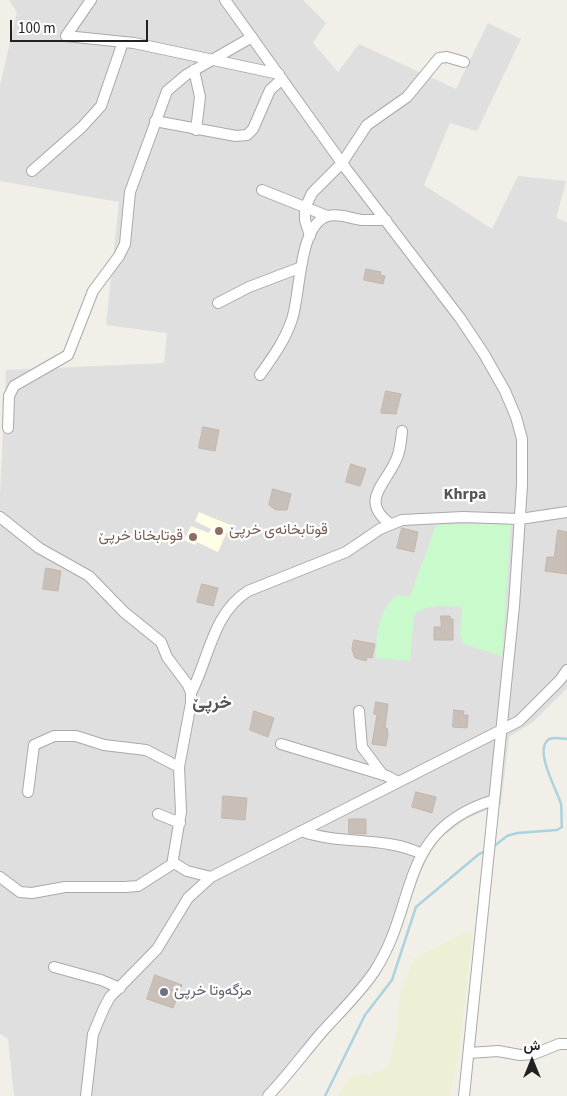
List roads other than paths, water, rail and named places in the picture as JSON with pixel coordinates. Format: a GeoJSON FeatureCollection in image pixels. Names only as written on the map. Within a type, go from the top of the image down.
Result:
{"type":"FeatureCollection","features":[{"type":"Feature","properties":{"kind":"street"},"geometry":{"type":"LineString","coordinates":[[91,0],[66,36],[123,42],[280,77]]}},
{"type":"Feature","properties":{"kind":"street"},"geometry":{"type":"LineString","coordinates":[[225,0],[342,163],[421,264],[484,354],[516,417],[522,439],[520,520],[511,634],[464,1096]]}},
{"type":"Feature","properties":{"kind":"street"},"geometry":{"type":"LineString","coordinates":[[8,428],[9,396],[14,386],[68,355],[93,291],[119,256],[125,244],[130,192],[167,91],[172,84],[252,36]]}},
{"type":"Feature","properties":{"kind":"street"},"geometry":{"type":"LineString","coordinates":[[32,171],[82,127],[101,106],[123,42]]}},
{"type":"Feature","properties":{"kind":"street"},"geometry":{"type":"LineString","coordinates":[[310,236],[305,220],[305,208],[312,193],[342,163],[367,125],[406,97],[439,58],[447,57],[464,62]]}},
{"type":"Feature","properties":{"kind":"street"},"geometry":{"type":"LineString","coordinates":[[194,70],[200,98],[196,130]]}},
{"type":"Feature","properties":{"kind":"street"},"geometry":{"type":"LineString","coordinates":[[155,121],[196,130],[247,136],[253,129],[270,90],[280,77]]}},
{"type":"Feature","properties":{"kind":"street"},"geometry":{"type":"LineString","coordinates":[[262,190],[327,216],[386,220]]}},
{"type":"Feature","properties":{"kind":"street"},"geometry":{"type":"LineString","coordinates":[[260,375],[280,346],[292,321],[299,268],[310,236],[327,216]]}},
{"type":"Feature","properties":{"kind":"street"},"geometry":{"type":"LineString","coordinates":[[218,304],[249,287],[299,268]]}},
{"type":"Feature","properties":{"kind":"street"},"geometry":{"type":"LineString","coordinates":[[390,524],[381,518],[377,511],[376,497],[377,490],[399,455],[402,431]]}},
{"type":"Feature","properties":{"kind":"street"},"geometry":{"type":"LineString","coordinates":[[174,864],[175,842],[180,823],[179,767],[191,693],[218,626],[229,606],[236,598],[269,582],[346,552],[390,524],[402,520],[434,517],[520,520],[567,512]]}},
{"type":"Feature","properties":{"kind":"street"},"geometry":{"type":"LineString","coordinates":[[0,517],[39,548],[89,576],[124,612],[161,642],[191,693]]}},
{"type":"Feature","properties":{"kind":"street"},"geometry":{"type":"LineString","coordinates":[[86,1096],[93,1034],[104,1008],[157,949],[188,898],[210,878],[304,832],[519,721],[560,680],[567,670]]}},
{"type":"Feature","properties":{"kind":"street"},"geometry":{"type":"LineString","coordinates":[[359,712],[362,747],[382,774]]}},
{"type":"Feature","properties":{"kind":"street"},"geometry":{"type":"LineString","coordinates":[[28,792],[34,745],[54,736],[76,736],[110,746],[146,750],[179,767]]}},
{"type":"Feature","properties":{"kind":"street"},"geometry":{"type":"LineString","coordinates":[[281,744],[382,774],[398,782]]}},
{"type":"Feature","properties":{"kind":"street"},"geometry":{"type":"LineString","coordinates":[[268,1096],[353,1000],[376,970],[386,950],[422,854],[430,840],[454,819],[476,805],[494,800]]}},
{"type":"Feature","properties":{"kind":"street"},"geometry":{"type":"LineString","coordinates":[[158,814],[180,823]]}},
{"type":"Feature","properties":{"kind":"street"},"geometry":{"type":"LineString","coordinates":[[304,832],[330,838],[379,842],[422,854]]}},
{"type":"Feature","properties":{"kind":"street"},"geometry":{"type":"LineString","coordinates":[[0,877],[20,892],[32,893],[65,887],[125,887],[138,886],[174,864]]}},
{"type":"Feature","properties":{"kind":"street"},"geometry":{"type":"LineString","coordinates":[[174,864],[187,871],[210,878]]}},
{"type":"Feature","properties":{"kind":"street"},"geometry":{"type":"LineString","coordinates":[[54,967],[101,980],[120,988]]}},
{"type":"Feature","properties":{"kind":"street"},"geometry":{"type":"LineString","coordinates":[[469,1053],[498,1051],[520,1056],[534,1054],[559,1044],[567,1044]]}},
{"type":"Feature","properties":{"kind":"waterway"},"geometry":{"type":"LineString","coordinates":[[493,847],[507,836],[517,833],[557,830],[562,827],[561,804],[545,761],[544,745],[550,739],[567,739]]}},
{"type":"Feature","properties":{"kind":"waterway"},"geometry":{"type":"LineString","coordinates":[[325,1096],[365,1015],[392,980],[416,907],[479,854],[486,851]]}},
{"type":"Feature","properties":{"kind":"place","name":"قوتابخانەی خرپێ"},"geometry":{"type":"Point","coordinates":[219,531]}},
{"type":"Feature","properties":{"kind":"place","name":"قوتابخانا خرپێ"},"geometry":{"type":"Point","coordinates":[193,537]}},
{"type":"Feature","properties":{"kind":"place","name":"مزگەوتا خرپێ"},"geometry":{"type":"Point","coordinates":[164,992]}},
{"type":"Feature","properties":{"kind":"district","name":"Khrpa"},"geometry":{"type":"Point","coordinates":[465,495]}},
{"type":"Feature","properties":{"kind":"district","name":"خرپێ"},"geometry":{"type":"Point","coordinates":[212,704]}}]}
